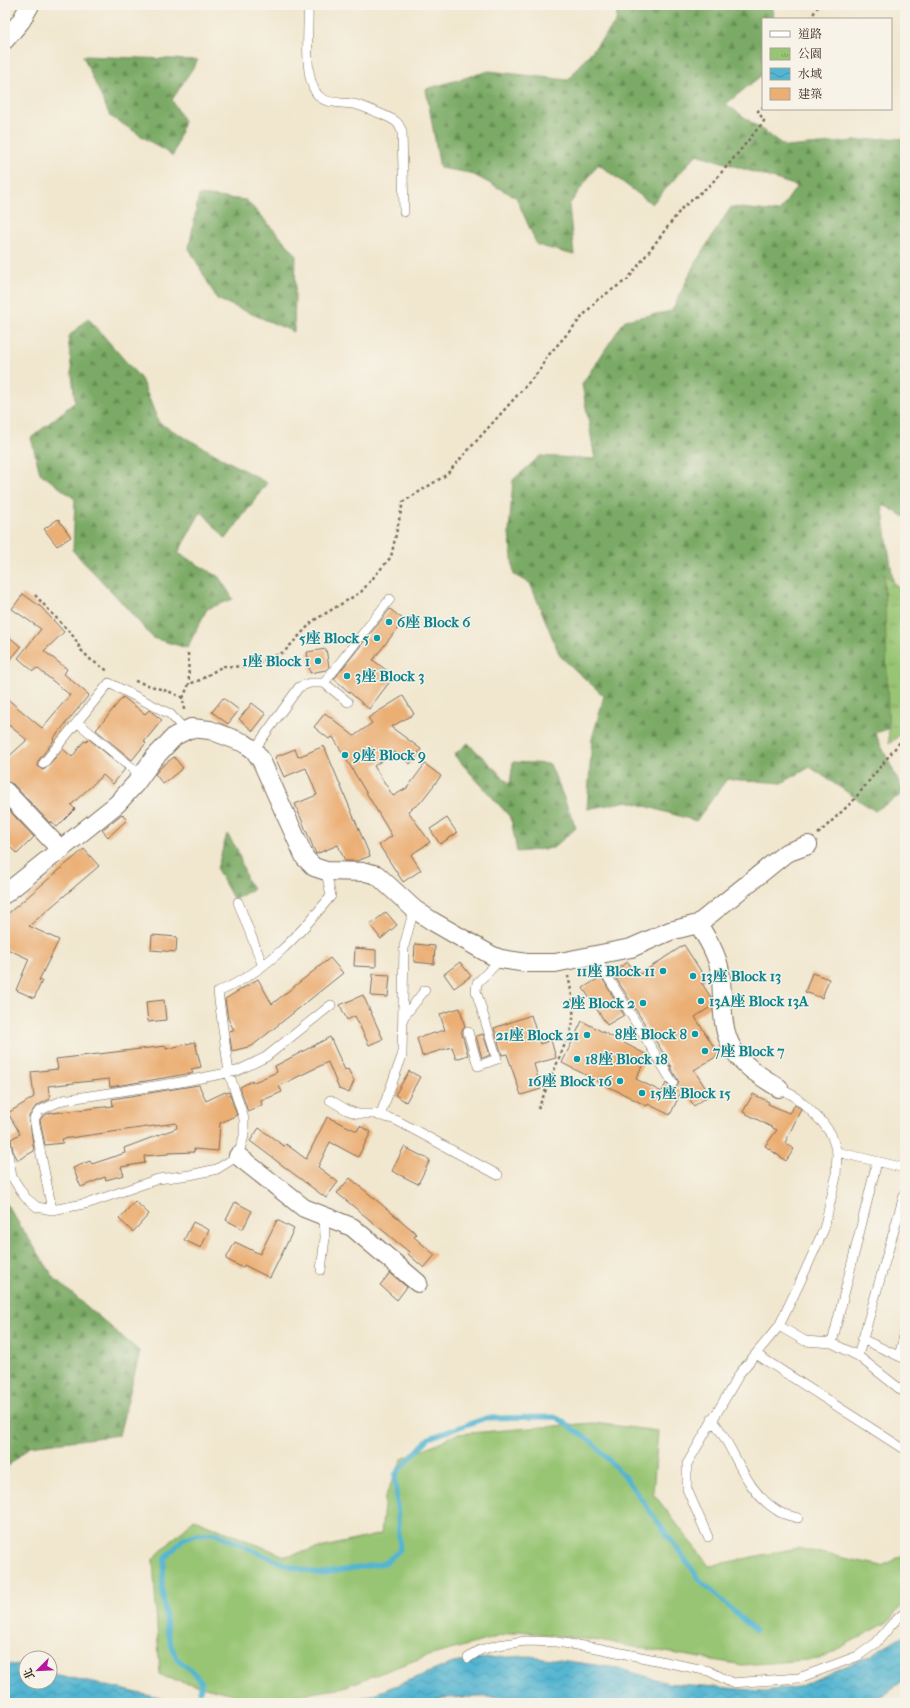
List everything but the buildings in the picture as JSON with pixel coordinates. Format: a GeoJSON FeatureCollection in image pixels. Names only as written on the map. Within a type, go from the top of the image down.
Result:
{"type":"FeatureCollection","features":[{"type":"Feature","properties":{"kind":"street"},"geometry":{"type":"LineString","coordinates":[[5,40],[21,21],[30,5]]}},
{"type":"Feature","properties":{"kind":"street"},"geometry":{"type":"LineString","coordinates":[[5,894],[117,804],[142,776],[154,758],[175,736],[191,728],[210,730],[231,737],[254,750],[261,760],[305,858],[314,867],[326,871],[366,872],[377,875],[414,909],[481,950],[501,959],[527,963],[564,962],[631,948],[670,931],[698,924],[786,853],[808,845]]}},
{"type":"Feature","properties":{"kind":"street"},"geometry":{"type":"LineString","coordinates":[[5,791],[61,850]]}},
{"type":"Feature","properties":{"kind":"street"},"geometry":{"type":"LineString","coordinates":[[698,924],[710,943],[720,969],[726,1029],[733,1048],[749,1069],[779,1088]]}},
{"type":"Feature","properties":{"kind":"street"},"geometry":{"type":"LineString","coordinates":[[238,1156],[304,1208],[352,1227],[418,1282]]}},
{"type":"Feature","properties":{"kind":"lane"},"geometry":{"type":"LineString","coordinates":[[308,5],[309,70],[316,92],[327,101],[336,104],[353,104],[395,120],[402,131],[404,212]]}},
{"type":"Feature","properties":{"kind":"lane"},"geometry":{"type":"LineString","coordinates":[[324,683],[390,599]]}},
{"type":"Feature","properties":{"kind":"lane"},"geometry":{"type":"LineString","coordinates":[[43,764],[109,683],[170,714],[186,731]]}},
{"type":"Feature","properties":{"kind":"lane"},"geometry":{"type":"LineString","coordinates":[[254,750],[299,687],[310,683],[324,683],[348,702]]}},
{"type":"Feature","properties":{"kind":"lane"},"geometry":{"type":"LineString","coordinates":[[77,722],[142,776]]}},
{"type":"Feature","properties":{"kind":"lane"},"geometry":{"type":"LineString","coordinates":[[5,1138],[12,1177],[25,1197],[38,1207],[52,1210],[89,1203],[158,1178],[190,1176],[217,1170],[238,1156],[244,1136],[244,1119],[228,1073],[218,992],[238,983],[263,966],[298,935],[331,896],[326,871]]}},
{"type":"Feature","properties":{"kind":"lane"},"geometry":{"type":"LineString","coordinates":[[238,902],[263,966]]}},
{"type":"Feature","properties":{"kind":"lane"},"geometry":{"type":"LineString","coordinates":[[380,1116],[402,1056],[404,946],[414,909]]}},
{"type":"Feature","properties":{"kind":"lane"},"geometry":{"type":"LineString","coordinates":[[594,956],[673,1083]]}},
{"type":"Feature","properties":{"kind":"lane"},"geometry":{"type":"LineString","coordinates":[[468,1032],[478,1066],[497,1059],[476,991],[477,983],[501,959]]}},
{"type":"Feature","properties":{"kind":"lane"},"geometry":{"type":"LineString","coordinates":[[403,1018],[425,990]]}},
{"type":"Feature","properties":{"kind":"lane"},"geometry":{"type":"LineString","coordinates":[[52,1210],[34,1119],[39,1111],[63,1100],[181,1082],[237,1071],[266,1057],[332,1005]]}},
{"type":"Feature","properties":{"kind":"lane"},"geometry":{"type":"LineString","coordinates":[[708,1537],[687,1489],[687,1464],[740,1373],[778,1326],[802,1280],[824,1228],[836,1177],[837,1152],[831,1134],[824,1123],[794,1096],[779,1088]]}},
{"type":"Feature","properties":{"kind":"lane"},"geometry":{"type":"LineString","coordinates":[[330,1100],[347,1110],[358,1114],[374,1114],[396,1120],[498,1175]]}},
{"type":"Feature","properties":{"kind":"lane"},"geometry":{"type":"LineString","coordinates":[[837,1152],[905,1168]]}},
{"type":"Feature","properties":{"kind":"lane"},"geometry":{"type":"LineString","coordinates":[[832,1343],[877,1162]]}},
{"type":"Feature","properties":{"kind":"lane"},"geometry":{"type":"LineString","coordinates":[[858,1356],[905,1192]]}},
{"type":"Feature","properties":{"kind":"lane"},"geometry":{"type":"LineString","coordinates":[[321,1270],[324,1238],[324,1215]]}},
{"type":"Feature","properties":{"kind":"lane"},"geometry":{"type":"LineString","coordinates":[[778,1326],[805,1341],[832,1343],[858,1356],[905,1393]]}},
{"type":"Feature","properties":{"kind":"lane"},"geometry":{"type":"LineString","coordinates":[[862,1339],[902,1357],[905,1332]]}},
{"type":"Feature","properties":{"kind":"lane"},"geometry":{"type":"LineString","coordinates":[[756,1354],[905,1450]]}},
{"type":"Feature","properties":{"kind":"lane"},"geometry":{"type":"LineString","coordinates":[[712,1419],[727,1441],[745,1478],[759,1495],[778,1512],[798,1518]]}},
{"type":"Feature","properties":{"kind":"lane"},"geometry":{"type":"LineString","coordinates":[[468,1658],[480,1650],[498,1645],[526,1641],[556,1642],[597,1648],[709,1670],[732,1683],[799,1678],[858,1656],[876,1643],[892,1623],[905,1612]]}},
{"type":"Feature","properties":{"kind":"path"},"geometry":{"type":"LineString","coordinates":[[811,18],[819,5]]}},
{"type":"Feature","properties":{"kind":"path"},"geometry":{"type":"LineString","coordinates":[[189,684],[200,680],[223,666],[248,667],[284,652],[313,621],[361,592],[391,557],[403,502],[446,475],[539,371],[546,358],[597,300],[628,279],[682,208],[710,185],[730,164],[764,121],[758,111],[762,109]]}},
{"type":"Feature","properties":{"kind":"path"},"geometry":{"type":"LineString","coordinates":[[36,595],[74,637],[81,650],[91,660],[114,673]]}},
{"type":"Feature","properties":{"kind":"path"},"geometry":{"type":"LineString","coordinates":[[186,731],[182,698],[189,684],[188,653]]}},
{"type":"Feature","properties":{"kind":"path"},"geometry":{"type":"LineString","coordinates":[[134,681],[170,692],[182,698]]}},
{"type":"Feature","properties":{"kind":"path"},"geometry":{"type":"LineString","coordinates":[[808,845],[853,801],[900,742],[905,738]]}},
{"type":"Feature","properties":{"kind":"path"},"geometry":{"type":"LineString","coordinates":[[538,1108],[572,1027],[574,1018],[573,1002],[564,962]]}},
{"type":"Feature","properties":{"kind":"green space"},"geometry":{"type":"Polygon","coordinates":[[[618,5],[772,5],[773,18],[762,18],[762,75],[726,104],[786,147],[888,138],[905,139],[905,517],[882,504],[905,664],[905,724],[875,733],[904,793],[875,811],[810,767],[782,783],[727,779],[696,821],[628,801],[587,809],[592,739],[604,696],[560,656],[530,583],[514,575],[509,533],[513,480],[540,456],[595,459],[582,384],[625,320],[672,311],[695,263],[731,207],[779,212],[797,186],[697,154],[652,204],[598,164],[569,205],[574,255],[537,245],[516,197],[470,173],[440,168],[426,89],[489,71],[568,80],[616,22],[618,5]]]}},
{"type":"Feature","properties":{"kind":"green space"},"geometry":{"type":"Polygon","coordinates":[[[83,56],[198,60],[172,100],[184,121],[173,156],[110,116],[83,56]]]}},
{"type":"Feature","properties":{"kind":"green space"},"geometry":{"type":"Polygon","coordinates":[[[199,195],[246,200],[296,254],[294,332],[217,299],[189,248],[199,195]]]}},
{"type":"Feature","properties":{"kind":"green space"},"geometry":{"type":"Polygon","coordinates":[[[88,318],[141,379],[159,423],[267,483],[226,539],[201,511],[178,553],[219,577],[233,599],[207,609],[187,648],[153,638],[73,551],[75,499],[40,473],[31,438],[75,402],[68,337],[88,318]]]}},
{"type":"Feature","properties":{"kind":"green space"},"geometry":{"type":"Polygon","coordinates":[[[884,574],[905,593],[905,730],[889,744],[884,574]]]}},
{"type":"Feature","properties":{"kind":"green space"},"geometry":{"type":"Polygon","coordinates":[[[468,743],[510,784],[513,762],[550,764],[576,828],[553,848],[517,852],[511,818],[454,755],[468,743]]]}},
{"type":"Feature","properties":{"kind":"green space"},"geometry":{"type":"Polygon","coordinates":[[[227,834],[237,849],[247,880],[253,889],[234,900],[217,869],[227,834]]]}},
{"type":"Feature","properties":{"kind":"green space"},"geometry":{"type":"Polygon","coordinates":[[[5,1202],[55,1279],[140,1352],[119,1435],[30,1446],[5,1469],[5,1202]]]}},
{"type":"Feature","properties":{"kind":"green space"},"geometry":{"type":"Polygon","coordinates":[[[593,1423],[658,1431],[653,1493],[709,1566],[797,1548],[882,1566],[905,1554],[905,1602],[888,1622],[819,1659],[743,1665],[599,1641],[519,1631],[421,1658],[338,1689],[283,1697],[250,1698],[160,1676],[153,1559],[194,1519],[285,1556],[381,1534],[385,1497],[402,1459],[457,1434],[593,1423]]]}},
{"type":"Feature","properties":{"kind":"water"},"geometry":{"type":"Polygon","coordinates":[[[905,1634],[905,1679],[888,1692],[868,1703],[562,1703],[520,1697],[483,1697],[444,1698],[427,1703],[344,1703],[374,1694],[453,1663],[488,1658],[530,1656],[618,1668],[668,1683],[763,1691],[798,1687],[869,1656],[905,1634]]]}},
{"type":"Feature","properties":{"kind":"water"},"geometry":{"type":"Polygon","coordinates":[[[5,1663],[18,1665],[18,1690],[58,1690],[58,1675],[182,1703],[21,1703],[5,1699],[5,1663]]]}},
{"type":"Feature","properties":{"kind":"waterway"},"geometry":{"type":"LineString","coordinates":[[200,1691],[202,1682],[190,1669],[176,1658],[168,1636],[162,1587],[165,1559],[183,1539],[197,1534],[215,1533],[286,1565],[320,1574],[385,1563],[400,1550],[395,1475],[429,1438],[486,1418],[556,1417],[592,1442],[625,1477],[700,1580],[755,1631]]}},
{"type":"Feature","properties":{"kind":"place","name":"6座 Block 6"},"geometry":{"type":"Point","coordinates":[389,622]}},
{"type":"Feature","properties":{"kind":"place","name":"5座 Block 5"},"geometry":{"type":"Point","coordinates":[377,638]}},
{"type":"Feature","properties":{"kind":"place","name":"1座 Block 1"},"geometry":{"type":"Point","coordinates":[318,661]}},
{"type":"Feature","properties":{"kind":"place","name":"3座 Block 3"},"geometry":{"type":"Point","coordinates":[347,676]}},
{"type":"Feature","properties":{"kind":"place","name":"9座 Block 9"},"geometry":{"type":"Point","coordinates":[345,755]}},
{"type":"Feature","properties":{"kind":"place","name":"11座 Block 11"},"geometry":{"type":"Point","coordinates":[663,971]}},
{"type":"Feature","properties":{"kind":"place","name":"13座 Block 13"},"geometry":{"type":"Point","coordinates":[693,976]}},
{"type":"Feature","properties":{"kind":"place","name":"13A座 Block 13A"},"geometry":{"type":"Point","coordinates":[701,1001]}},
{"type":"Feature","properties":{"kind":"place","name":"2座 Block 2"},"geometry":{"type":"Point","coordinates":[643,1003]}},
{"type":"Feature","properties":{"kind":"place","name":"8座 Block 8"},"geometry":{"type":"Point","coordinates":[695,1034]}},
{"type":"Feature","properties":{"kind":"place","name":"21座 Block 21"},"geometry":{"type":"Point","coordinates":[587,1035]}},
{"type":"Feature","properties":{"kind":"place","name":"7座 Block 7"},"geometry":{"type":"Point","coordinates":[705,1051]}},
{"type":"Feature","properties":{"kind":"place","name":"18座 Block 18"},"geometry":{"type":"Point","coordinates":[577,1059]}},
{"type":"Feature","properties":{"kind":"place","name":"16座 Block 16"},"geometry":{"type":"Point","coordinates":[620,1081]}},
{"type":"Feature","properties":{"kind":"place","name":"15座 Block 15"},"geometry":{"type":"Point","coordinates":[642,1093]}}]}
